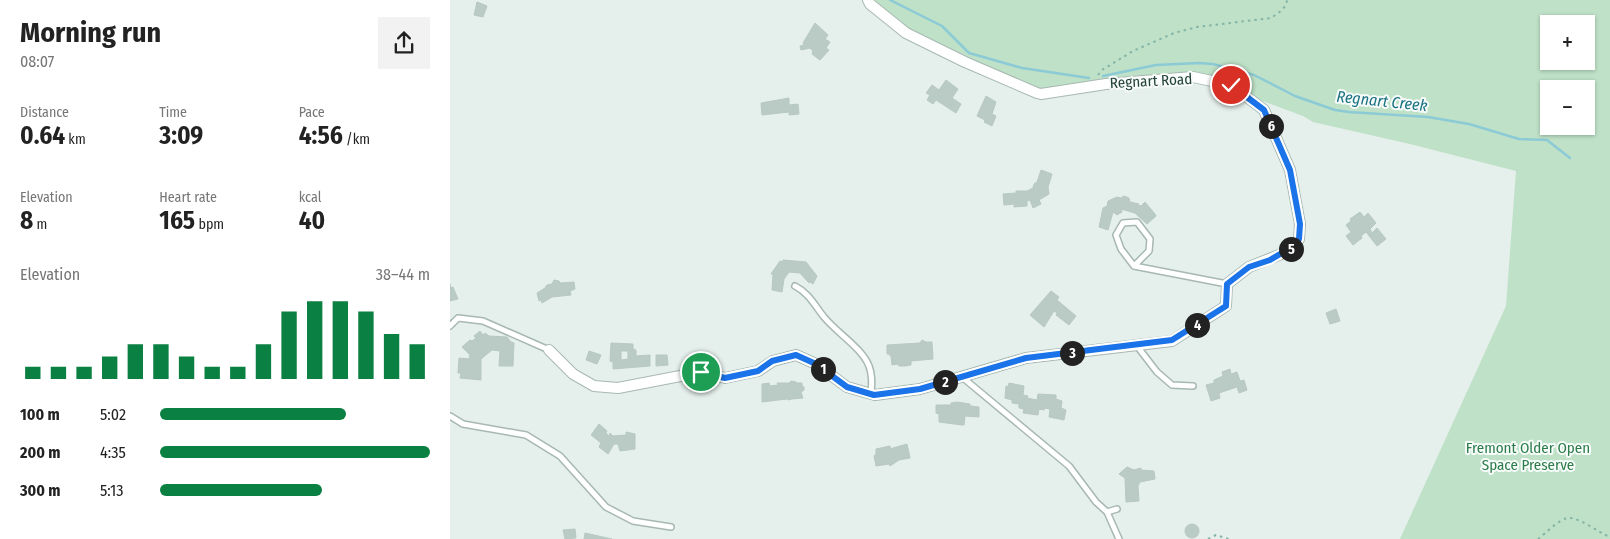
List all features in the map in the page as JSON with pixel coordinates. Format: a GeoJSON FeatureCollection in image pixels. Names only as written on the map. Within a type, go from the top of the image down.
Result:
{"type":"FeatureCollection","features":[{"type":"Feature","properties":{"kind":"street","name":"Regnart Road"},"geometry":{"type":"LineString","coordinates":[[868,0],[870,4],[906,33],[965,62],[1037,93],[1041,94],[1106,84],[1193,77],[1231,85],[1264,110],[1290,170],[1300,224],[1299,239],[1284,253],[1249,267],[1227,284]]}},
{"type":"Feature","properties":{"kind":"street"},"geometry":{"type":"LineString","coordinates":[[549,350],[573,374],[594,386],[618,388],[701,372],[725,378],[758,371],[772,361],[796,355],[816,364],[847,387],[874,395],[920,389],[1026,358],[1137,346],[1172,340],[1226,306],[1227,284]]}},
{"type":"Feature","properties":{"kind":"lane"},"geometry":{"type":"LineString","coordinates":[[1134,266],[1149,251],[1150,239],[1137,222],[1123,223],[1116,235],[1121,249],[1134,266],[1227,284]]}},
{"type":"Feature","properties":{"kind":"lane"},"geometry":{"type":"LineString","coordinates":[[795,286],[803,290],[824,317],[864,356],[870,368],[871,394]]}},
{"type":"Feature","properties":{"kind":"lane"},"geometry":{"type":"LineString","coordinates":[[450,326],[458,318],[483,321],[549,350]]}},
{"type":"Feature","properties":{"kind":"lane"},"geometry":{"type":"LineString","coordinates":[[1137,346],[1157,372],[1172,385],[1193,386]]}},
{"type":"Feature","properties":{"kind":"lane"},"geometry":{"type":"LineString","coordinates":[[961,377],[1069,466],[1096,502],[1108,512],[1119,539]]}},
{"type":"Feature","properties":{"kind":"lane"},"geometry":{"type":"LineString","coordinates":[[450,416],[463,424],[526,434],[560,456],[606,507],[633,521],[672,527]]}},
{"type":"Feature","properties":{"kind":"lane"},"geometry":{"type":"LineString","coordinates":[[1108,512],[1118,509]]}},
{"type":"Feature","properties":{"kind":"path"},"geometry":{"type":"LineString","coordinates":[[1095,78],[1102,70],[1133,50],[1174,33],[1197,26],[1271,18],[1280,12],[1287,4],[1287,0]]}},
{"type":"Feature","properties":{"kind":"path"},"geometry":{"type":"LineString","coordinates":[[1538,539],[1568,518],[1575,519],[1610,538]]}},
{"type":"Feature","properties":{"kind":"path"},"geometry":{"type":"LineString","coordinates":[[1208,539],[1216,535],[1229,539]]}},
{"type":"Feature","properties":{"kind":"green space","name":"Fremont Older Open Space Preserve"},"geometry":{"type":"Polygon","coordinates":[[[865,0],[1610,0],[1610,539],[1400,539],[1506,306],[1516,171],[1313,122],[1303,116],[1231,89],[1193,79],[1030,94],[965,67],[865,0]]]}},
{"type":"Feature","properties":{"kind":"building"},"geometry":{"type":"Polygon","coordinates":[[[477,2],[487,6],[483,17],[474,15],[477,2]]]}},
{"type":"Feature","properties":{"kind":"building"},"geometry":{"type":"Polygon","coordinates":[[[815,23],[828,35],[825,39],[830,42],[826,48],[829,50],[820,60],[812,54],[813,51],[810,48],[801,50],[800,46],[804,45],[803,43],[815,23]]]}},
{"type":"Feature","properties":{"kind":"building"},"geometry":{"type":"Polygon","coordinates":[[[946,80],[958,89],[952,98],[961,104],[956,113],[936,100],[933,104],[927,100],[930,95],[926,93],[932,85],[939,90],[946,80]]]}},
{"type":"Feature","properties":{"kind":"building"},"geometry":{"type":"Polygon","coordinates":[[[986,96],[996,102],[992,114],[996,116],[992,126],[977,116],[986,96]]]}},
{"type":"Feature","properties":{"kind":"building"},"geometry":{"type":"Polygon","coordinates":[[[789,98],[789,105],[798,104],[799,114],[789,115],[789,112],[762,115],[761,103],[789,98]]]}},
{"type":"Feature","properties":{"kind":"building"},"geometry":{"type":"Polygon","coordinates":[[[1041,170],[1052,174],[1048,187],[1049,194],[1039,200],[1041,204],[1033,208],[1030,200],[1027,201],[1027,206],[1014,207],[1014,204],[1004,205],[1003,194],[1027,191],[1033,188],[1041,170]]]}},
{"type":"Feature","properties":{"kind":"building"},"geometry":{"type":"Polygon","coordinates":[[[1124,196],[1129,198],[1130,202],[1141,206],[1145,202],[1156,216],[1147,224],[1135,213],[1121,209],[1122,212],[1117,215],[1113,212],[1108,230],[1099,227],[1103,208],[1107,206],[1108,201],[1124,196]]]}},
{"type":"Feature","properties":{"kind":"building"},"geometry":{"type":"Polygon","coordinates":[[[1360,212],[1364,217],[1368,213],[1376,223],[1370,229],[1372,233],[1377,228],[1386,239],[1377,246],[1366,232],[1353,245],[1346,236],[1351,232],[1346,225],[1351,221],[1350,219],[1360,212]]]}},
{"type":"Feature","properties":{"kind":"building"},"geometry":{"type":"Polygon","coordinates":[[[783,260],[806,262],[817,276],[813,284],[809,283],[800,273],[789,272],[784,279],[782,292],[772,290],[773,274],[771,274],[780,261],[782,262],[783,260]]]}},
{"type":"Feature","properties":{"kind":"building"},"geometry":{"type":"Polygon","coordinates":[[[554,280],[560,283],[574,282],[575,289],[570,291],[571,295],[552,297],[542,303],[541,300],[539,301],[537,293],[547,285],[552,284],[554,280]]]}},
{"type":"Feature","properties":{"kind":"building"},"geometry":{"type":"Polygon","coordinates":[[[450,284],[458,299],[450,301],[450,284]]]}},
{"type":"Feature","properties":{"kind":"building"},"geometry":{"type":"Polygon","coordinates":[[[1051,291],[1059,297],[1057,300],[1076,316],[1069,325],[1056,315],[1057,313],[1054,311],[1044,327],[1030,315],[1051,291]]]}},
{"type":"Feature","properties":{"kind":"building"},"geometry":{"type":"Polygon","coordinates":[[[1336,309],[1340,321],[1330,324],[1326,313],[1336,309]]]}},
{"type":"Feature","properties":{"kind":"building"},"geometry":{"type":"Polygon","coordinates":[[[480,331],[483,335],[485,333],[489,336],[507,337],[514,343],[513,366],[499,366],[500,351],[492,350],[481,359],[481,380],[460,378],[461,373],[458,373],[459,358],[469,359],[470,355],[462,347],[470,340],[472,341],[476,338],[474,336],[480,331]]]}},
{"type":"Feature","properties":{"kind":"building"},"geometry":{"type":"Polygon","coordinates":[[[922,340],[932,342],[933,359],[911,361],[911,365],[905,366],[892,365],[891,356],[887,354],[887,345],[920,343],[922,340]]]}},
{"type":"Feature","properties":{"kind":"building"},"geometry":{"type":"Polygon","coordinates":[[[611,343],[633,344],[636,356],[650,355],[650,366],[613,369],[613,362],[610,361],[611,343]],[[621,351],[621,360],[628,359],[628,351],[621,351]]]}},
{"type":"Feature","properties":{"kind":"building"},"geometry":{"type":"Polygon","coordinates":[[[589,351],[601,355],[597,364],[586,360],[589,351]]]}},
{"type":"Feature","properties":{"kind":"building"},"geometry":{"type":"Polygon","coordinates":[[[656,355],[667,355],[668,365],[656,366],[656,355]]]}},
{"type":"Feature","properties":{"kind":"building"},"geometry":{"type":"Polygon","coordinates":[[[1230,369],[1231,374],[1237,372],[1240,381],[1244,380],[1247,390],[1239,393],[1237,387],[1219,393],[1220,398],[1211,401],[1206,385],[1214,383],[1214,380],[1223,376],[1222,372],[1230,369]]]}},
{"type":"Feature","properties":{"kind":"building"},"geometry":{"type":"Polygon","coordinates":[[[791,381],[802,383],[804,387],[804,390],[801,392],[803,398],[762,402],[762,384],[769,383],[770,386],[791,381]]]}},
{"type":"Feature","properties":{"kind":"building"},"geometry":{"type":"Polygon","coordinates":[[[1009,383],[1024,386],[1023,395],[1028,396],[1027,398],[1037,400],[1038,394],[1056,395],[1056,399],[1062,401],[1061,408],[1066,410],[1064,420],[1049,417],[1050,409],[1045,408],[1044,410],[1039,409],[1038,415],[1023,413],[1024,409],[1019,408],[1019,404],[1012,403],[1012,400],[1005,398],[1006,386],[1008,387],[1009,383]]]}},
{"type":"Feature","properties":{"kind":"building"},"geometry":{"type":"Polygon","coordinates":[[[957,402],[979,407],[979,417],[965,416],[964,425],[939,422],[936,405],[951,405],[951,403],[957,402]]]}},
{"type":"Feature","properties":{"kind":"building"},"geometry":{"type":"Polygon","coordinates":[[[599,424],[607,431],[606,433],[609,436],[610,433],[613,436],[626,435],[626,432],[635,434],[635,449],[620,451],[618,444],[614,444],[608,454],[599,447],[601,443],[591,435],[599,424]]]}},
{"type":"Feature","properties":{"kind":"building"},"geometry":{"type":"Polygon","coordinates":[[[907,444],[910,458],[899,460],[890,466],[889,464],[876,466],[874,456],[876,449],[890,446],[891,449],[907,444]]]}},
{"type":"Feature","properties":{"kind":"building"},"geometry":{"type":"Polygon","coordinates":[[[1127,467],[1134,470],[1141,468],[1141,470],[1154,471],[1155,479],[1140,482],[1138,486],[1139,501],[1126,502],[1125,478],[1119,474],[1127,467]]]}},
{"type":"Feature","properties":{"kind":"building"},"geometry":{"type":"Polygon","coordinates":[[[1189,524],[1195,524],[1199,531],[1195,538],[1189,538],[1185,534],[1185,528],[1189,524]]]}},
{"type":"Feature","properties":{"kind":"building"},"geometry":{"type":"Polygon","coordinates":[[[575,529],[576,538],[565,539],[563,530],[575,529]]]}},
{"type":"Feature","properties":{"kind":"building"},"geometry":{"type":"Polygon","coordinates":[[[585,533],[612,539],[584,539],[585,533]]]}},
{"type":"Feature","properties":{"kind":"waterway","name":"Regnart Creek"},"geometry":{"type":"LineString","coordinates":[[890,0],[942,26],[969,53],[1022,68],[1089,78]]}},
{"type":"Feature","properties":{"kind":"waterway","name":"Regnart Creek"},"geometry":{"type":"LineString","coordinates":[[1103,76],[1156,65],[1213,64],[1254,75],[1295,96],[1335,110],[1428,117],[1469,124],[1519,139],[1547,140],[1570,158]]}},
{"type":"Feature","properties":{"kind":"route"},"geometry":{"type":"LineString","coordinates":[[701,372],[725,378],[758,371],[772,361],[796,355],[816,364],[847,387],[874,395],[920,389],[1026,358],[1172,340],[1226,306],[1227,284],[1249,267],[1284,253],[1299,239],[1300,224],[1290,170],[1264,110],[1231,85]]}}]}
